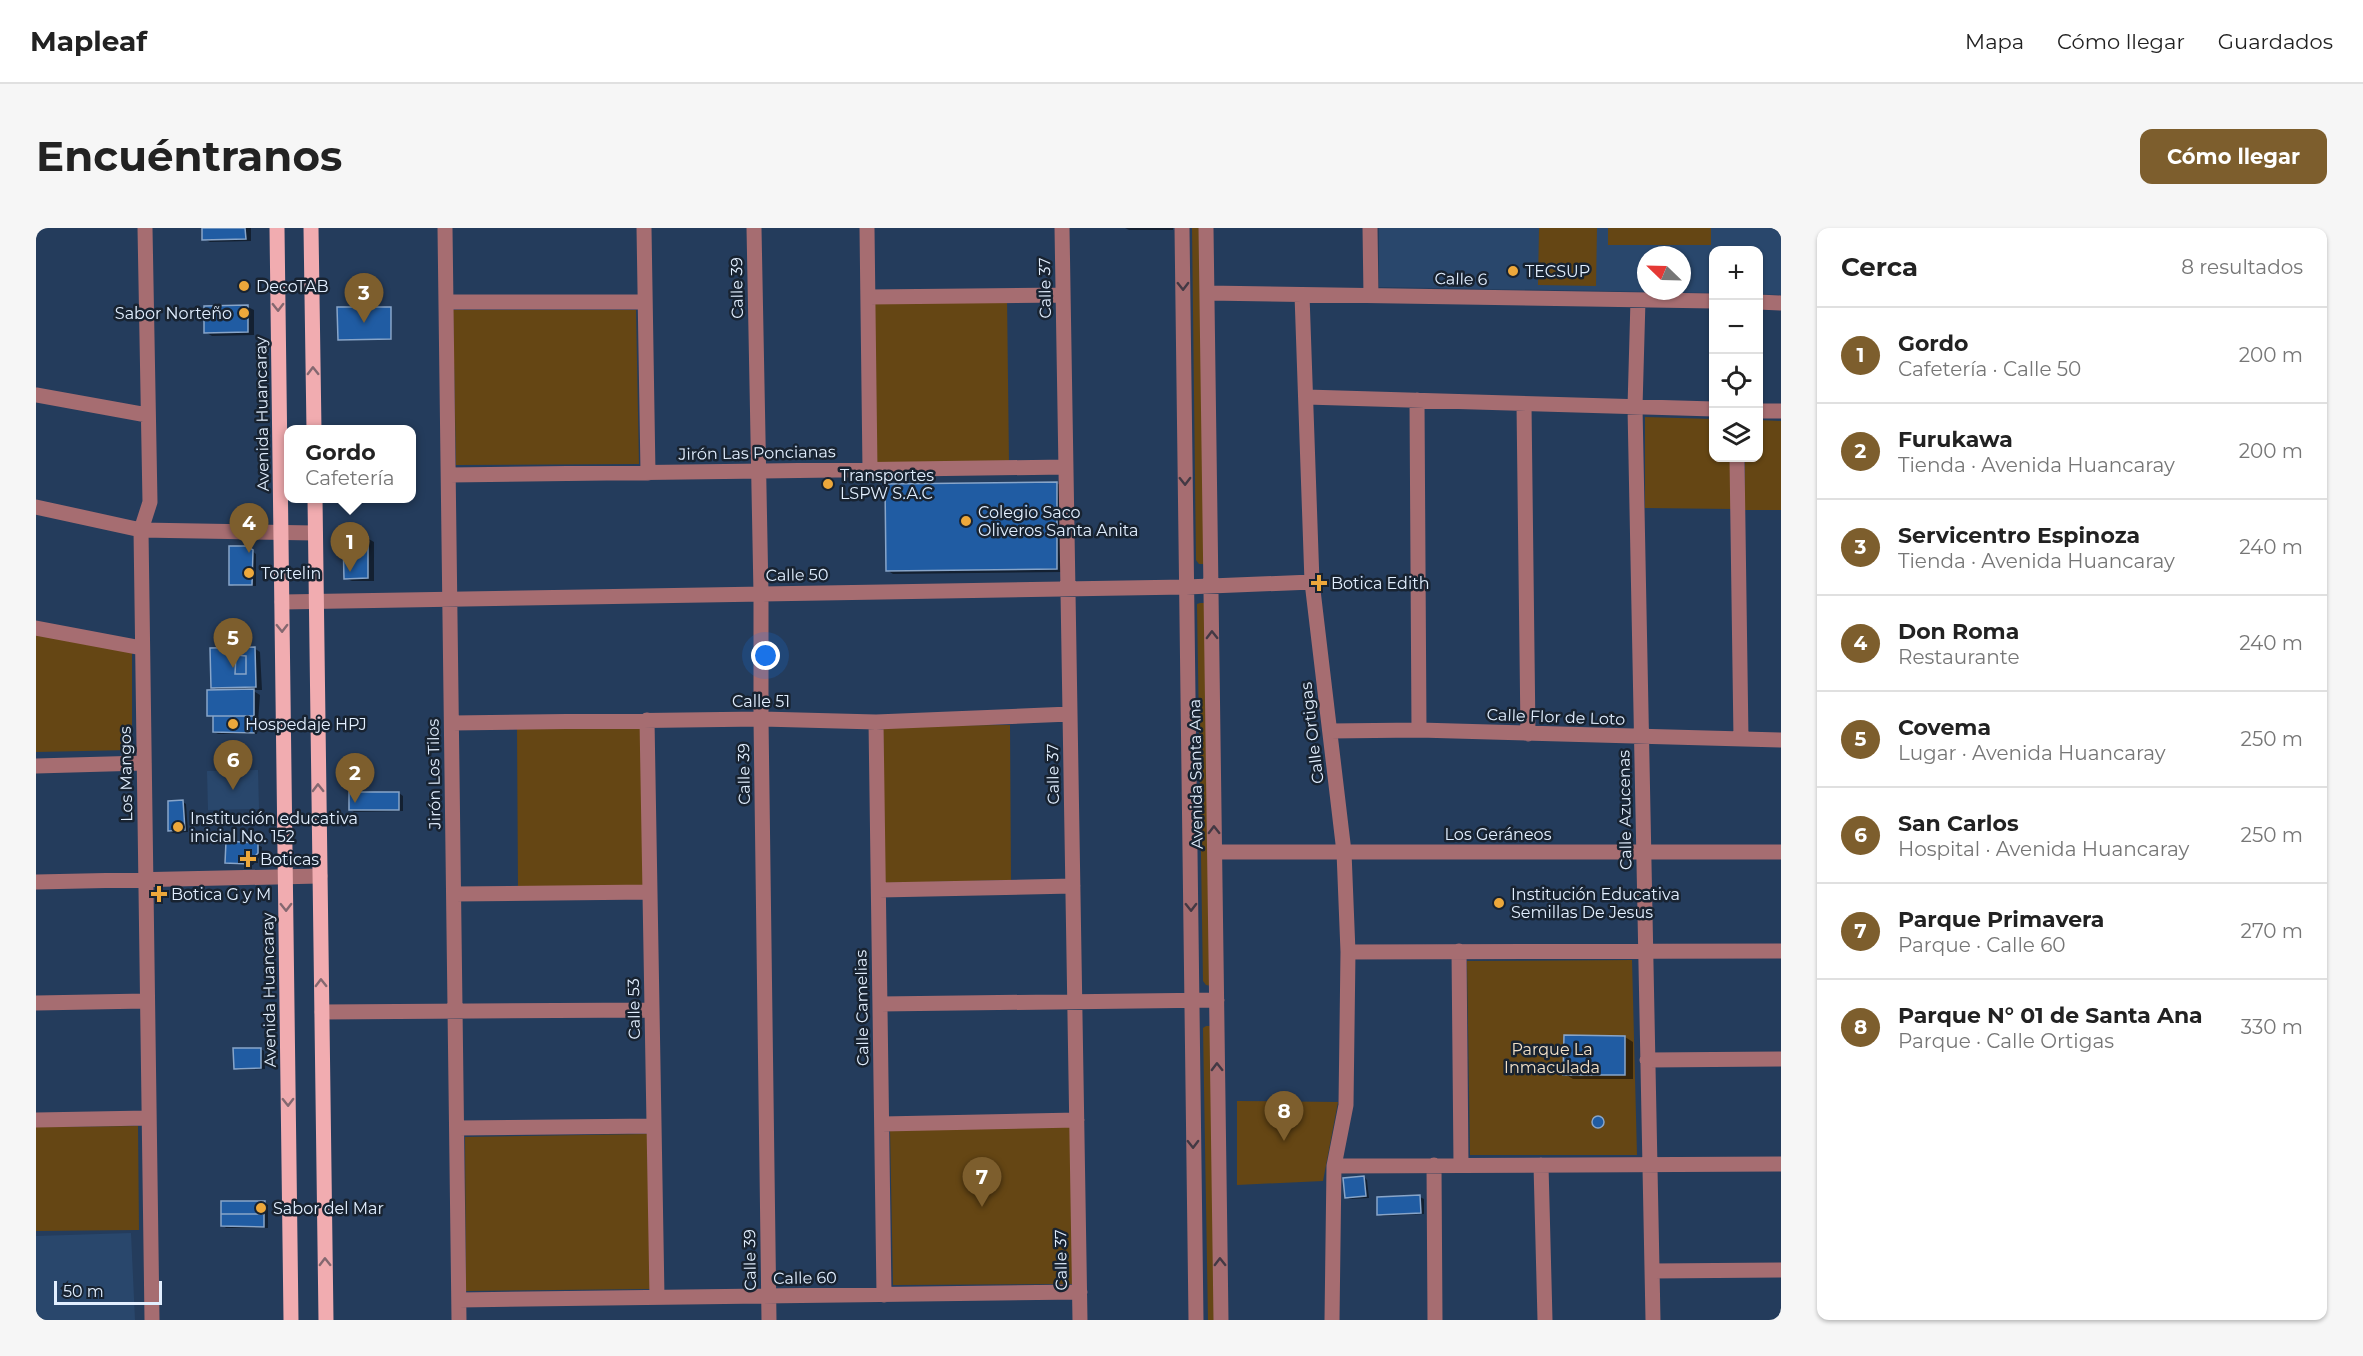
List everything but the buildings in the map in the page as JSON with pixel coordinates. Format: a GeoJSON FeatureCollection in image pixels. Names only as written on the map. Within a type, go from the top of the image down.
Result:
{"type":"FeatureCollection","features":[{"type":"Feature","properties":{"kind":"main road","name":"Avenida Huancaray"},"geometry":{"type":"LineString","coordinates":[[277,228],[291,1320]]}},
{"type":"Feature","properties":{"kind":"main road"},"geometry":{"type":"LineString","coordinates":[[311,228],[314,425]]}},
{"type":"Feature","properties":{"kind":"main road"},"geometry":{"type":"LineString","coordinates":[[315,503],[326,1320]]}},
{"type":"Feature","properties":{"kind":"street","name":"Los Mangos"},"geometry":{"type":"LineString","coordinates":[[145,228],[150,502],[141,530],[152,1320]]}},
{"type":"Feature","properties":{"kind":"street","name":"Jirón Los Tilos"},"geometry":{"type":"LineString","coordinates":[[445,228],[459,1320]]}},
{"type":"Feature","properties":{"kind":"street"},"geometry":{"type":"LineString","coordinates":[[644,228],[648,473]]}},
{"type":"Feature","properties":{"kind":"street","name":"Calle 39"},"geometry":{"type":"LineString","coordinates":[[754,228],[761,594],[769,1320]]}},
{"type":"Feature","properties":{"kind":"street"},"geometry":{"type":"LineString","coordinates":[[867,228],[870,470]]}},
{"type":"Feature","properties":{"kind":"street","name":"Calle 37"},"geometry":{"type":"LineString","coordinates":[[1062,228],[1080,1320]]}},
{"type":"Feature","properties":{"kind":"street","name":"Avenida Santa Ana"},"geometry":{"type":"LineString","coordinates":[[1182,228],[1196,1320]]}},
{"type":"Feature","properties":{"kind":"street","name":"Avenida Santa Ana"},"geometry":{"type":"LineString","coordinates":[[1206,228],[1221,1320]]}},
{"type":"Feature","properties":{"kind":"street"},"geometry":{"type":"LineString","coordinates":[[1370,228],[1371,296]]}},
{"type":"Feature","properties":{"kind":"street","name":"Calle 6"},"geometry":{"type":"LineString","coordinates":[[1207,293],[1637,300]]}},
{"type":"Feature","properties":{"kind":"street"},"geometry":{"type":"LineString","coordinates":[[868,297],[1064,295]]}},
{"type":"Feature","properties":{"kind":"street","name":"Calle Ortigas"},"geometry":{"type":"LineString","coordinates":[[1302,295],[1312,582],[1344,852],[1348,952],[1346,1105],[1334,1166],[1332,1320]]}},
{"type":"Feature","properties":{"kind":"street","name":"Calle 6"},"geometry":{"type":"LineString","coordinates":[[1638,300],[1709,302]]}},
{"type":"Feature","properties":{"kind":"street","name":"Calle Azucenas"},"geometry":{"type":"LineString","coordinates":[[1638,300],[1635,407],[1653,1320]]}},
{"type":"Feature","properties":{"kind":"street"},"geometry":{"type":"LineString","coordinates":[[446,303],[645,302]]}},
{"type":"Feature","properties":{"kind":"street"},"geometry":{"type":"LineString","coordinates":[[1763,302],[1781,303]]}},
{"type":"Feature","properties":{"kind":"street"},"geometry":{"type":"LineString","coordinates":[[36,395],[147,415]]}},
{"type":"Feature","properties":{"kind":"street"},"geometry":{"type":"LineString","coordinates":[[1306,397],[1709,409]]}},
{"type":"Feature","properties":{"kind":"street"},"geometry":{"type":"LineString","coordinates":[[1417,400],[1419,730]]}},
{"type":"Feature","properties":{"kind":"street"},"geometry":{"type":"LineString","coordinates":[[1524,404],[1528,734]]}},
{"type":"Feature","properties":{"kind":"street"},"geometry":{"type":"LineString","coordinates":[[1763,411],[1781,411]]}},
{"type":"Feature","properties":{"kind":"street"},"geometry":{"type":"LineString","coordinates":[[1737,462],[1741,739]]}},
{"type":"Feature","properties":{"kind":"street","name":"Jirón Las Poncianas"},"geometry":{"type":"LineString","coordinates":[[448,475],[1066,467]]}},
{"type":"Feature","properties":{"kind":"street"},"geometry":{"type":"LineString","coordinates":[[36,507],[141,530],[315,533]]}},
{"type":"Feature","properties":{"kind":"street","name":"Calle 50"},"geometry":{"type":"LineString","coordinates":[[282,602],[1186,587],[1312,582]]}},
{"type":"Feature","properties":{"kind":"street"},"geometry":{"type":"LineString","coordinates":[[36,628],[142,648]]}},
{"type":"Feature","properties":{"kind":"street","name":"Calle 51"},"geometry":{"type":"LineString","coordinates":[[452,723],[761,719],[876,722],[1070,714]]}},
{"type":"Feature","properties":{"kind":"street","name":"Calle 53"},"geometry":{"type":"LineString","coordinates":[[647,720],[657,1298]]}},
{"type":"Feature","properties":{"kind":"street","name":"Calle Camelias"},"geometry":{"type":"LineString","coordinates":[[876,722],[884,1295]]}},
{"type":"Feature","properties":{"kind":"street","name":"Calle Flor de Loto"},"geometry":{"type":"LineString","coordinates":[[1330,731],[1419,730],[1781,740]]}},
{"type":"Feature","properties":{"kind":"street"},"geometry":{"type":"LineString","coordinates":[[36,765],[144,763]]}},
{"type":"Feature","properties":{"kind":"street","name":"Los Geráneos"},"geometry":{"type":"LineString","coordinates":[[1215,852],[1781,852]]}},
{"type":"Feature","properties":{"kind":"street"},"geometry":{"type":"LineString","coordinates":[[36,882],[320,876]]}},
{"type":"Feature","properties":{"kind":"street"},"geometry":{"type":"LineString","coordinates":[[879,890],[1073,886]]}},
{"type":"Feature","properties":{"kind":"street"},"geometry":{"type":"LineString","coordinates":[[454,894],[650,892]]}},
{"type":"Feature","properties":{"kind":"street"},"geometry":{"type":"LineString","coordinates":[[1460,951],[1461,1165]]}},
{"type":"Feature","properties":{"kind":"street"},"geometry":{"type":"LineString","coordinates":[[1348,952],[1781,951]]}},
{"type":"Feature","properties":{"kind":"street"},"geometry":{"type":"LineString","coordinates":[[880,1004],[1216,1000]]}},
{"type":"Feature","properties":{"kind":"street"},"geometry":{"type":"LineString","coordinates":[[36,1003],[146,1001]]}},
{"type":"Feature","properties":{"kind":"street"},"geometry":{"type":"LineString","coordinates":[[321,1012],[652,1010]]}},
{"type":"Feature","properties":{"kind":"street"},"geometry":{"type":"LineString","coordinates":[[1647,1060],[1781,1059]]}},
{"type":"Feature","properties":{"kind":"street"},"geometry":{"type":"LineString","coordinates":[[36,1120],[148,1118]]}},
{"type":"Feature","properties":{"kind":"street"},"geometry":{"type":"LineString","coordinates":[[882,1124],[1077,1120]]}},
{"type":"Feature","properties":{"kind":"street"},"geometry":{"type":"LineString","coordinates":[[457,1128],[654,1126]]}},
{"type":"Feature","properties":{"kind":"street"},"geometry":{"type":"LineString","coordinates":[[1334,1166],[1781,1164]]}},
{"type":"Feature","properties":{"kind":"street"},"geometry":{"type":"LineString","coordinates":[[1434,1165],[1435,1320]]}},
{"type":"Feature","properties":{"kind":"street"},"geometry":{"type":"LineString","coordinates":[[1541,1165],[1545,1320]]}},
{"type":"Feature","properties":{"kind":"street"},"geometry":{"type":"LineString","coordinates":[[1652,1271],[1781,1270]]}},
{"type":"Feature","properties":{"kind":"street","name":"Calle 60"},"geometry":{"type":"LineString","coordinates":[[459,1300],[1080,1292]]}},
{"type":"Feature","properties":{"kind":"shaded area","name":"TECSUP"},"geometry":{"type":"Polygon","coordinates":[[[1379,228],[1781,228],[1781,295],[1763,294],[1763,246],[1709,246],[1709,293],[1691,293],[1691,246],[1637,246],[1637,292],[1379,287],[1379,228]]]}},
{"type":"Feature","properties":{"kind":"shaded area"},"geometry":{"type":"Polygon","coordinates":[[[258,770],[259,809],[208,810],[207,771],[258,770]]]}},
{"type":"Feature","properties":{"kind":"shaded area"},"geometry":{"type":"Polygon","coordinates":[[[131,1233],[135,1320],[36,1320],[36,1236],[131,1233]]]}},
{"type":"Feature","properties":{"kind":"green space"},"geometry":{"type":"Polygon","coordinates":[[[1192,228],[1202,228],[1204,564],[1199,564],[1196,560],[1192,228]]]}},
{"type":"Feature","properties":{"kind":"green space"},"geometry":{"type":"Polygon","coordinates":[[[1539,228],[1597,228],[1596,286],[1538,285],[1539,228]]]}},
{"type":"Feature","properties":{"kind":"green space"},"geometry":{"type":"Polygon","coordinates":[[[1608,228],[1711,228],[1711,245],[1608,245],[1608,228]]]}},
{"type":"Feature","properties":{"kind":"green space"},"geometry":{"type":"Polygon","coordinates":[[[1007,296],[1009,463],[873,466],[874,298],[1007,296]]]}},
{"type":"Feature","properties":{"kind":"green space"},"geometry":{"type":"Polygon","coordinates":[[[453,310],[636,310],[639,464],[456,465],[453,310]]]}},
{"type":"Feature","properties":{"kind":"green space"},"geometry":{"type":"Polygon","coordinates":[[[1645,417],[1709,419],[1709,462],[1733,462],[1733,509],[1645,508],[1645,417]]]}},
{"type":"Feature","properties":{"kind":"green space"},"geometry":{"type":"Polygon","coordinates":[[[1763,420],[1781,421],[1781,510],[1745,510],[1745,462],[1763,462],[1763,420]]]}},
{"type":"Feature","properties":{"kind":"green space"},"geometry":{"type":"Polygon","coordinates":[[[1206,603],[1211,986],[1206,985],[1203,981],[1197,604],[1206,603]]]}},
{"type":"Feature","properties":{"kind":"green space"},"geometry":{"type":"Polygon","coordinates":[[[36,634],[132,652],[132,750],[36,752],[36,634]]]}},
{"type":"Feature","properties":{"kind":"green space"},"geometry":{"type":"Polygon","coordinates":[[[1010,725],[1011,880],[885,883],[883,726],[1010,725]]]}},
{"type":"Feature","properties":{"kind":"green space"},"geometry":{"type":"Polygon","coordinates":[[[641,726],[645,886],[518,888],[517,729],[641,726]]]}},
{"type":"Feature","properties":{"kind":"green space","name":"Parque La Inmaculada"},"geometry":{"type":"Polygon","coordinates":[[[1632,960],[1637,1155],[1470,1155],[1467,961],[1632,960]]]}},
{"type":"Feature","properties":{"kind":"green space"},"geometry":{"type":"Polygon","coordinates":[[[1212,1026],[1218,1320],[1208,1320],[1203,1028],[1212,1026]]]}},
{"type":"Feature","properties":{"kind":"green space"},"geometry":{"type":"Polygon","coordinates":[[[1237,1101],[1338,1102],[1323,1181],[1237,1185],[1237,1101]]]}},
{"type":"Feature","properties":{"kind":"green space"},"geometry":{"type":"Polygon","coordinates":[[[138,1126],[139,1230],[36,1231],[36,1127],[138,1126]]]}},
{"type":"Feature","properties":{"kind":"green space"},"geometry":{"type":"Polygon","coordinates":[[[1072,1126],[1074,1284],[893,1285],[890,1129],[1072,1126]]]}},
{"type":"Feature","properties":{"kind":"green space"},"geometry":{"type":"Polygon","coordinates":[[[647,1134],[651,1289],[466,1291],[465,1137],[647,1134]]]}},
{"type":"Feature","properties":{"kind":"place","name":"TECSUP"},"geometry":{"type":"Point","coordinates":[1513,271]}},
{"type":"Feature","properties":{"kind":"place","name":"DecoTAB"},"geometry":{"type":"Point","coordinates":[244,286]}},
{"type":"Feature","properties":{"kind":"place","name":"Sabor Norteño"},"geometry":{"type":"Point","coordinates":[244,313]}},
{"type":"Feature","properties":{"kind":"place","name":"Servicentro Espinoza"},"geometry":{"type":"Point","coordinates":[364,323]}},
{"type":"Feature","properties":{"kind":"place","name":"Transportes LSPW S.A.C"},"geometry":{"type":"Point","coordinates":[828,484]}},
{"type":"Feature","properties":{"kind":"place","name":"Colegio Saco Oliveros Santa Anita"},"geometry":{"type":"Point","coordinates":[966,521]}},
{"type":"Feature","properties":{"kind":"place","name":"Don Roma"},"geometry":{"type":"Point","coordinates":[249,553]}},
{"type":"Feature","properties":{"kind":"place","name":"Gordo"},"geometry":{"type":"Point","coordinates":[350,572]}},
{"type":"Feature","properties":{"kind":"place","name":"Tortelin"},"geometry":{"type":"Point","coordinates":[249,573]}},
{"type":"Feature","properties":{"kind":"place","name":"Botica Edith"},"geometry":{"type":"Point","coordinates":[1319,583]}},
{"type":"Feature","properties":{"kind":"place","name":"Covema"},"geometry":{"type":"Point","coordinates":[233,668]}},
{"type":"Feature","properties":{"kind":"place","name":"Hospedaje HPJ"},"geometry":{"type":"Point","coordinates":[233,724]}},
{"type":"Feature","properties":{"kind":"place","name":"San Carlos"},"geometry":{"type":"Point","coordinates":[233,790]}},
{"type":"Feature","properties":{"kind":"place","name":"Furukawa"},"geometry":{"type":"Point","coordinates":[355,803]}},
{"type":"Feature","properties":{"kind":"place","name":"Institución educativa inicial No. 152"},"geometry":{"type":"Point","coordinates":[178,827]}},
{"type":"Feature","properties":{"kind":"place","name":"Boticas"},"geometry":{"type":"Point","coordinates":[248,859]}},
{"type":"Feature","properties":{"kind":"place","name":"Botica G y M"},"geometry":{"type":"Point","coordinates":[159,894]}},
{"type":"Feature","properties":{"kind":"place","name":"Institución Educativa Semillas De Jesus"},"geometry":{"type":"Point","coordinates":[1499,903]}},
{"type":"Feature","properties":{"kind":"place","name":"Parque N° 01 de Santa Ana"},"geometry":{"type":"Point","coordinates":[1284,1141]}},
{"type":"Feature","properties":{"kind":"place","name":"Parque Primavera"},"geometry":{"type":"Point","coordinates":[982,1207]}},
{"type":"Feature","properties":{"kind":"place","name":"Sabor del Mar"},"geometry":{"type":"Point","coordinates":[261,1208]}}]}
